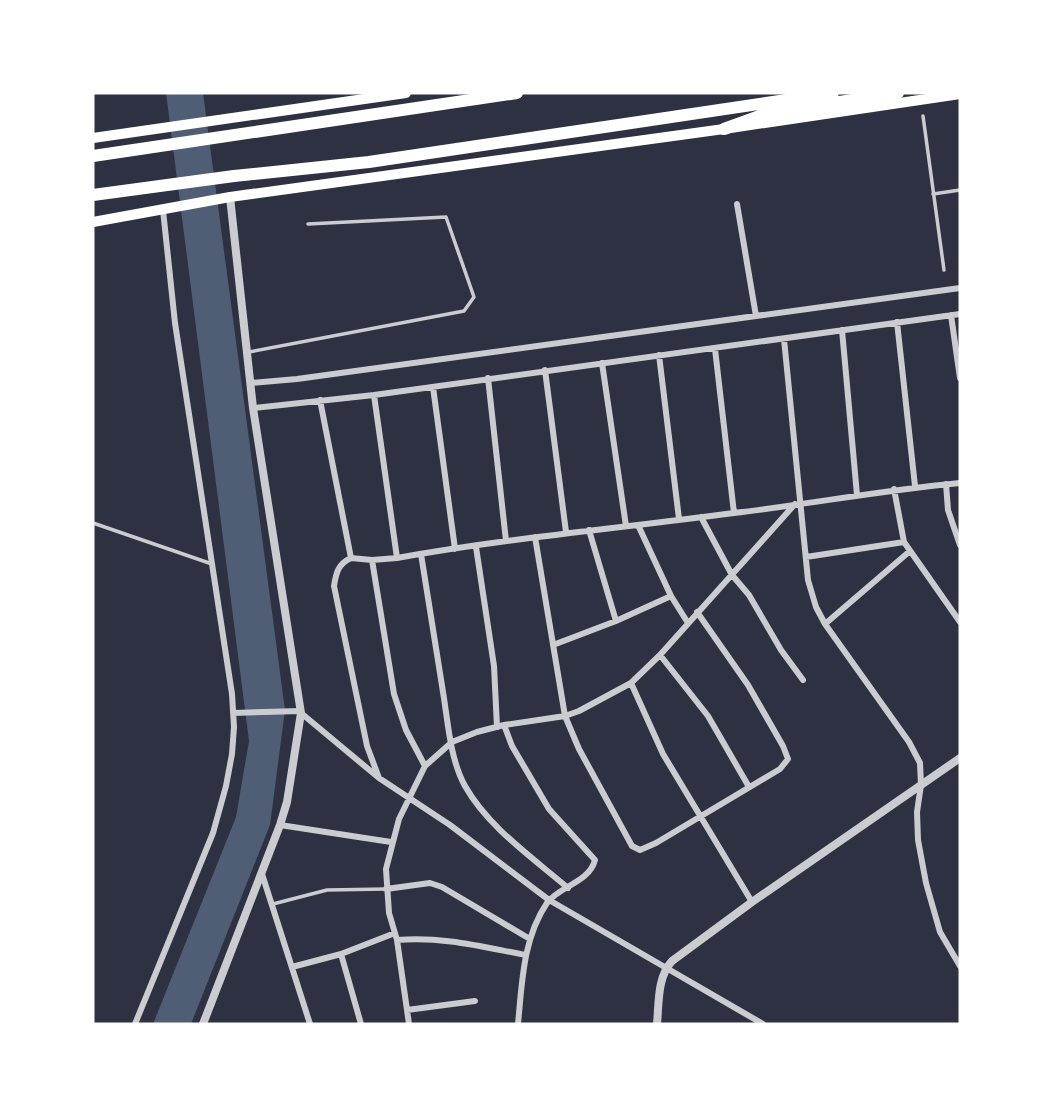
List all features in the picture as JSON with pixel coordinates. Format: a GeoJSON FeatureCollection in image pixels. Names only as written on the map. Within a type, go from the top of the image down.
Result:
{"type":"FeatureCollection","features":[{"type":"Feature","properties":{"kind":"highway"},"geometry":{"type":"LineString","coordinates":[[93,138],[406,93]]}},
{"type":"Feature","properties":{"kind":"highway"},"geometry":{"type":"LineString","coordinates":[[93,156],[517,93]]}},
{"type":"Feature","properties":{"kind":"highway"},"geometry":{"type":"LineString","coordinates":[[93,195],[234,176],[369,162],[833,93]]}},
{"type":"Feature","properties":{"kind":"highway"},"geometry":{"type":"LineString","coordinates":[[724,130],[768,113],[898,93]]}},
{"type":"Feature","properties":{"kind":"highway"},"geometry":{"type":"LineString","coordinates":[[93,222],[230,197],[724,130],[960,94]]}},
{"type":"Feature","properties":{"kind":"highway"},"geometry":{"type":"LineString","coordinates":[[93,204],[133,190]]}},
{"type":"Feature","properties":{"kind":"street"},"geometry":{"type":"LineString","coordinates":[[202,1024],[262,874],[287,802],[300,712],[253,408],[230,197]]}},
{"type":"Feature","properties":{"kind":"street"},"geometry":{"type":"LineString","coordinates":[[737,204],[756,316]]}},
{"type":"Feature","properties":{"kind":"street"},"geometry":{"type":"LineString","coordinates":[[135,1024],[213,833],[232,754],[233,713],[175,323],[168,209]]}},
{"type":"Feature","properties":{"kind":"street"},"geometry":{"type":"LineString","coordinates":[[250,383],[311,377],[960,288]]}},
{"type":"Feature","properties":{"kind":"street"},"geometry":{"type":"LineString","coordinates":[[253,408],[374,395],[960,314]]}},
{"type":"Feature","properties":{"kind":"street"},"geometry":{"type":"LineString","coordinates":[[951,315],[960,377]]}},
{"type":"Feature","properties":{"kind":"street"},"geometry":{"type":"LineString","coordinates":[[897,322],[915,486]]}},
{"type":"Feature","properties":{"kind":"street"},"geometry":{"type":"LineString","coordinates":[[842,330],[857,495]]}},
{"type":"Feature","properties":{"kind":"street"},"geometry":{"type":"LineString","coordinates":[[784,339],[797,504],[807,580],[825,624],[916,752],[920,763],[921,785],[917,812],[918,840],[926,883],[940,932],[960,966]]}},
{"type":"Feature","properties":{"kind":"street"},"geometry":{"type":"LineString","coordinates":[[715,349],[734,513]]}},
{"type":"Feature","properties":{"kind":"street"},"geometry":{"type":"LineString","coordinates":[[659,355],[679,519]]}},
{"type":"Feature","properties":{"kind":"street"},"geometry":{"type":"LineString","coordinates":[[602,363],[626,526]]}},
{"type":"Feature","properties":{"kind":"street"},"geometry":{"type":"LineString","coordinates":[[545,370],[566,532]]}},
{"type":"Feature","properties":{"kind":"street"},"geometry":{"type":"LineString","coordinates":[[488,378],[506,541]]}},
{"type":"Feature","properties":{"kind":"street"},"geometry":{"type":"LineString","coordinates":[[433,387],[455,549]]}},
{"type":"Feature","properties":{"kind":"street"},"geometry":{"type":"LineString","coordinates":[[374,395],[397,558]]}},
{"type":"Feature","properties":{"kind":"street"},"geometry":{"type":"LineString","coordinates":[[320,400],[351,558]]}},
{"type":"Feature","properties":{"kind":"street"},"geometry":{"type":"LineString","coordinates":[[379,778],[367,746],[334,586],[335,574],[341,565],[351,558],[397,558],[566,532],[734,513],[915,486],[960,483]]}},
{"type":"Feature","properties":{"kind":"street"},"geometry":{"type":"LineString","coordinates":[[946,484],[948,510],[960,545]]}},
{"type":"Feature","properties":{"kind":"street"},"geometry":{"type":"LineString","coordinates":[[894,489],[904,542],[960,622]]}},
{"type":"Feature","properties":{"kind":"street"},"geometry":{"type":"LineString","coordinates":[[409,1024],[396,936],[389,913],[386,869],[391,842],[407,798],[425,766],[452,742],[500,726],[565,716],[631,683],[660,655],[797,504]]}},
{"type":"Feature","properties":{"kind":"street"},"geometry":{"type":"LineString","coordinates":[[701,517],[732,575],[749,596],[781,650],[803,680]]}},
{"type":"Feature","properties":{"kind":"street"},"geometry":{"type":"LineString","coordinates":[[638,525],[671,596],[688,623]]}},
{"type":"Feature","properties":{"kind":"street"},"geometry":{"type":"LineString","coordinates":[[589,530],[616,621]]}},
{"type":"Feature","properties":{"kind":"street"},"geometry":{"type":"LineString","coordinates":[[535,537],[565,716],[579,749],[632,846],[640,850],[780,769],[788,760],[783,746],[748,685],[698,612]]}},
{"type":"Feature","properties":{"kind":"street"},"geometry":{"type":"LineString","coordinates":[[806,557],[904,542]]}},
{"type":"Feature","properties":{"kind":"street"},"geometry":{"type":"LineString","coordinates":[[476,547],[500,726],[549,809],[594,860],[588,872],[549,900],[530,939],[518,1024]]}},
{"type":"Feature","properties":{"kind":"street"},"geometry":{"type":"LineString","coordinates":[[825,624],[910,551]]}},
{"type":"Feature","properties":{"kind":"street"},"geometry":{"type":"LineString","coordinates":[[421,554],[452,742],[457,766],[465,785],[479,806],[501,830],[568,888]]}},
{"type":"Feature","properties":{"kind":"street"},"geometry":{"type":"LineString","coordinates":[[372,560],[394,695],[406,730],[425,766]]}},
{"type":"Feature","properties":{"kind":"street"},"geometry":{"type":"LineString","coordinates":[[553,645],[671,596]]}},
{"type":"Feature","properties":{"kind":"street"},"geometry":{"type":"LineString","coordinates":[[660,655],[708,716],[749,787]]}},
{"type":"Feature","properties":{"kind":"street"},"geometry":{"type":"LineString","coordinates":[[631,683],[663,754],[752,902]]}},
{"type":"Feature","properties":{"kind":"street"},"geometry":{"type":"LineString","coordinates":[[233,713],[300,712],[379,778],[450,825],[549,900],[763,1024]]}},
{"type":"Feature","properties":{"kind":"street"},"geometry":{"type":"LineString","coordinates":[[657,1024],[666,968],[687,949],[960,758]]}},
{"type":"Feature","properties":{"kind":"street"},"geometry":{"type":"LineString","coordinates":[[280,824],[391,842]]}},
{"type":"Feature","properties":{"kind":"street"},"geometry":{"type":"LineString","coordinates":[[262,874],[310,1024]]}},
{"type":"Feature","properties":{"kind":"street"},"geometry":{"type":"LineString","coordinates":[[386,889],[430,883],[442,887],[530,939]]}},
{"type":"Feature","properties":{"kind":"street"},"geometry":{"type":"LineString","coordinates":[[292,967],[396,936],[449,940],[526,956]]}},
{"type":"Feature","properties":{"kind":"street"},"geometry":{"type":"LineString","coordinates":[[341,954],[361,1024]]}},
{"type":"Feature","properties":{"kind":"street"},"geometry":{"type":"LineString","coordinates":[[407,1010],[475,1001]]}},
{"type":"Feature","properties":{"kind":"lane"},"geometry":{"type":"LineString","coordinates":[[923,116],[944,270]]}},
{"type":"Feature","properties":{"kind":"lane"},"geometry":{"type":"LineString","coordinates":[[933,194],[960,190]]}},
{"type":"Feature","properties":{"kind":"lane"},"geometry":{"type":"LineString","coordinates":[[247,352],[464,311],[474,297],[446,217],[308,224]]}},
{"type":"Feature","properties":{"kind":"lane"},"geometry":{"type":"LineString","coordinates":[[93,523],[212,564]]}},
{"type":"Feature","properties":{"kind":"lane"},"geometry":{"type":"LineString","coordinates":[[273,904],[327,890],[386,889]]}},
{"type":"Feature","properties":{"kind":"water"},"geometry":{"type":"Polygon","coordinates":[[[166,93],[203,93],[285,710],[270,825],[191,1024],[153,1024],[236,817],[249,741],[166,93]]]}}]}
